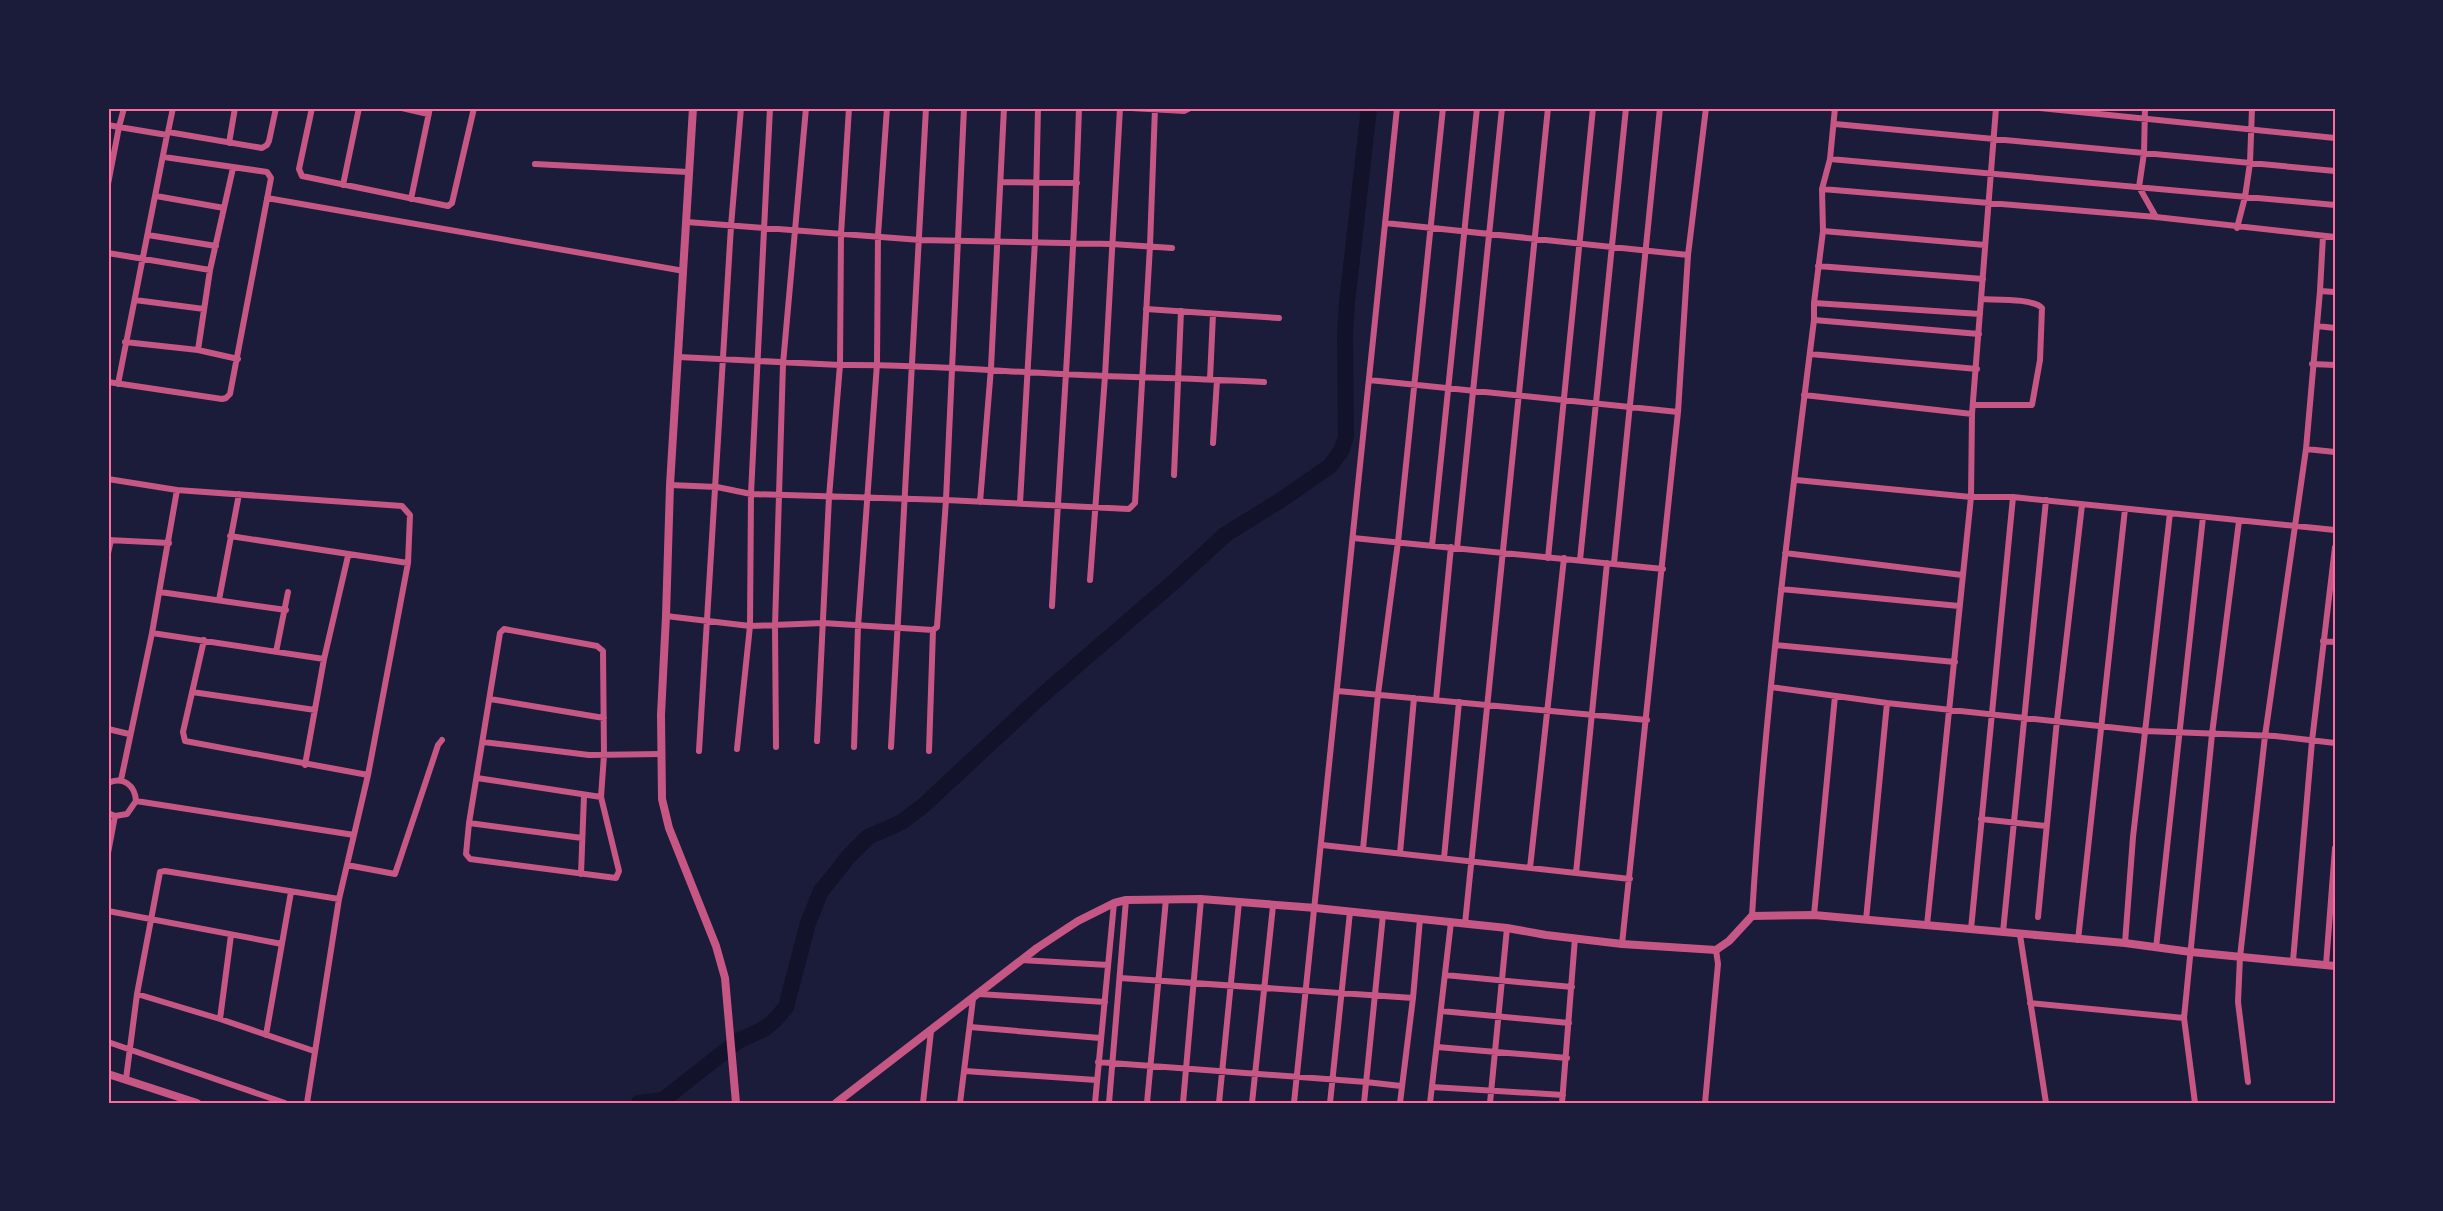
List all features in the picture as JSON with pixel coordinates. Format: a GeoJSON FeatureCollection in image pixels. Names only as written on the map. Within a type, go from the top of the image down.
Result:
{"type":"FeatureCollection","features":[{"type":"Feature","properties":{"kind":"street"},"geometry":{"type":"LineString","coordinates":[[108,184],[124,108]]}},
{"type":"Feature","properties":{"kind":"street"},"geometry":{"type":"LineString","coordinates":[[173,108],[168,132],[262,148],[267,146],[276,108]]}},
{"type":"Feature","properties":{"kind":"street"},"geometry":{"type":"LineString","coordinates":[[229,143],[235,108]]}},
{"type":"Feature","properties":{"kind":"street"},"geometry":{"type":"LineString","coordinates":[[312,108],[299,169],[300,174],[304,177],[448,206],[452,204],[474,108]]}},
{"type":"Feature","properties":{"kind":"street"},"geometry":{"type":"LineString","coordinates":[[343,185],[359,108]]}},
{"type":"Feature","properties":{"kind":"street"},"geometry":{"type":"LineString","coordinates":[[402,108],[429,111],[411,199]]}},
{"type":"Feature","properties":{"kind":"street"},"geometry":{"type":"LineString","coordinates":[[693,108],[670,485],[661,754],[662,800],[669,828],[716,945],[728,996],[736,1103]]}},
{"type":"Feature","properties":{"kind":"street"},"geometry":{"type":"LineString","coordinates":[[699,750],[717,487],[722,360],[741,108]]}},
{"type":"Feature","properties":{"kind":"street"},"geometry":{"type":"LineString","coordinates":[[737,748],[750,626],[757,363],[770,108]]}},
{"type":"Feature","properties":{"kind":"street"},"geometry":{"type":"LineString","coordinates":[[776,747],[775,626],[783,364],[806,108]]}},
{"type":"Feature","properties":{"kind":"street"},"geometry":{"type":"LineString","coordinates":[[817,741],[829,497],[840,365],[841,234],[849,108]]}},
{"type":"Feature","properties":{"kind":"street"},"geometry":{"type":"LineString","coordinates":[[854,747],[858,626],[877,364],[878,235],[887,108]]}},
{"type":"Feature","properties":{"kind":"street"},"geometry":{"type":"LineString","coordinates":[[891,747],[926,108]]}},
{"type":"Feature","properties":{"kind":"street"},"geometry":{"type":"LineString","coordinates":[[929,751],[933,630],[937,627],[946,500],[964,108]]}},
{"type":"Feature","properties":{"kind":"street"},"geometry":{"type":"LineString","coordinates":[[980,502],[991,368],[1004,108]]}},
{"type":"Feature","properties":{"kind":"street"},"geometry":{"type":"LineString","coordinates":[[1020,503],[1035,241],[1038,108]]}},
{"type":"Feature","properties":{"kind":"street"},"geometry":{"type":"LineString","coordinates":[[1052,606],[1065,373],[1076,242],[1079,108]]}},
{"type":"Feature","properties":{"kind":"street"},"geometry":{"type":"LineString","coordinates":[[1090,580],[1106,376],[1120,108]]}},
{"type":"Feature","properties":{"kind":"street"},"geometry":{"type":"LineString","coordinates":[[1131,108],[1184,111],[1190,108]]}},
{"type":"Feature","properties":{"kind":"street"},"geometry":{"type":"LineString","coordinates":[[1294,1103],[1316,908],[1397,108]]}},
{"type":"Feature","properties":{"kind":"street"},"geometry":{"type":"LineString","coordinates":[[1363,849],[1378,694],[1398,542],[1443,108]]}},
{"type":"Feature","properties":{"kind":"street"},"geometry":{"type":"LineString","coordinates":[[1432,546],[1477,108]]}},
{"type":"Feature","properties":{"kind":"street"},"geometry":{"type":"LineString","coordinates":[[1436,700],[1473,390],[1502,108]]}},
{"type":"Feature","properties":{"kind":"street"},"geometry":{"type":"LineString","coordinates":[[1465,924],[1548,108]]}},
{"type":"Feature","properties":{"kind":"street"},"geometry":{"type":"LineString","coordinates":[[1548,558],[1593,108]]}},
{"type":"Feature","properties":{"kind":"street"},"geometry":{"type":"LineString","coordinates":[[1580,560],[1626,108]]}},
{"type":"Feature","properties":{"kind":"street"},"geometry":{"type":"LineString","coordinates":[[1576,873],[1660,108]]}},
{"type":"Feature","properties":{"kind":"street"},"geometry":{"type":"LineString","coordinates":[[1622,944],[1678,412],[1688,255],[1706,108]]}},
{"type":"Feature","properties":{"kind":"street"},"geometry":{"type":"LineString","coordinates":[[837,1103],[1021,960],[1078,921],[1114,903],[1126,900],[1201,899],[1316,908],[1507,928],[1622,944],[1716,950],[1730,941],[1752,916],[1758,817],[1781,589],[1814,320],[1822,231],[1822,189],[1830,159],[1835,108]]}},
{"type":"Feature","properties":{"kind":"street"},"geometry":{"type":"LineString","coordinates":[[1927,925],[1971,497],[1972,414],[1977,369],[1989,172],[1996,108]]}},
{"type":"Feature","properties":{"kind":"street"},"geometry":{"type":"LineString","coordinates":[[2040,108],[2335,138]]}},
{"type":"Feature","properties":{"kind":"street"},"geometry":{"type":"LineString","coordinates":[[2145,108],[2144,153],[2139,187],[2156,218]]}},
{"type":"Feature","properties":{"kind":"street"},"geometry":{"type":"LineString","coordinates":[[2237,228],[2250,163],[2249,130],[2252,108]]}},
{"type":"Feature","properties":{"kind":"street"},"geometry":{"type":"LineString","coordinates":[[670,485],[717,487],[752,494],[1020,503],[1125,510],[1132,507],[1135,503],[1150,246],[1155,109]]}},
{"type":"Feature","properties":{"kind":"street"},"geometry":{"type":"LineString","coordinates":[[1835,124],[2335,171]]}},
{"type":"Feature","properties":{"kind":"street"},"geometry":{"type":"LineString","coordinates":[[108,125],[167,135],[118,384]]}},
{"type":"Feature","properties":{"kind":"street"},"geometry":{"type":"LineString","coordinates":[[108,382],[226,398],[230,394],[271,181],[269,173],[164,157]]}},
{"type":"Feature","properties":{"kind":"street"},"geometry":{"type":"LineString","coordinates":[[1830,159],[2335,205]]}},
{"type":"Feature","properties":{"kind":"street"},"geometry":{"type":"LineString","coordinates":[[535,164],[688,172]]}},
{"type":"Feature","properties":{"kind":"street"},"geometry":{"type":"LineString","coordinates":[[198,350],[210,270],[233,168]]}},
{"type":"Feature","properties":{"kind":"street"},"geometry":{"type":"LineString","coordinates":[[1001,183],[1077,183]]}},
{"type":"Feature","properties":{"kind":"street"},"geometry":{"type":"LineString","coordinates":[[1822,189],[2156,218],[2335,237]]}},
{"type":"Feature","properties":{"kind":"street"},"geometry":{"type":"LineString","coordinates":[[156,196],[224,208]]}},
{"type":"Feature","properties":{"kind":"street"},"geometry":{"type":"LineString","coordinates":[[267,198],[684,271]]}},
{"type":"Feature","properties":{"kind":"street"},"geometry":{"type":"LineString","coordinates":[[687,222],[920,240],[1076,242],[1172,248]]}},
{"type":"Feature","properties":{"kind":"street"},"geometry":{"type":"LineString","coordinates":[[1385,223],[1688,255]]}},
{"type":"Feature","properties":{"kind":"street"},"geometry":{"type":"LineString","coordinates":[[1822,231],[1985,245]]}},
{"type":"Feature","properties":{"kind":"street"},"geometry":{"type":"LineString","coordinates":[[148,235],[216,246]]}},
{"type":"Feature","properties":{"kind":"street"},"geometry":{"type":"LineString","coordinates":[[2248,1082],[2238,1002],[2240,957],[2265,736],[2306,449],[2323,236]]}},
{"type":"Feature","properties":{"kind":"street"},"geometry":{"type":"LineString","coordinates":[[108,253],[210,270]]}},
{"type":"Feature","properties":{"kind":"street"},"geometry":{"type":"LineString","coordinates":[[1818,266],[1983,279]]}},
{"type":"Feature","properties":{"kind":"street"},"geometry":{"type":"LineString","coordinates":[[2320,291],[2335,292]]}},
{"type":"Feature","properties":{"kind":"street"},"geometry":{"type":"LineString","coordinates":[[1973,405],[2032,405],[2040,360],[2042,308],[2039,305],[2024,302],[1981,299]]}},
{"type":"Feature","properties":{"kind":"street"},"geometry":{"type":"LineString","coordinates":[[135,300],[204,309]]}},
{"type":"Feature","properties":{"kind":"street"},"geometry":{"type":"LineString","coordinates":[[1814,303],[1980,314]]}},
{"type":"Feature","properties":{"kind":"street"},"geometry":{"type":"LineString","coordinates":[[1146,309],[1279,318]]}},
{"type":"Feature","properties":{"kind":"street"},"geometry":{"type":"LineString","coordinates":[[1174,475],[1181,311]]}},
{"type":"Feature","properties":{"kind":"street"},"geometry":{"type":"LineString","coordinates":[[1213,314],[1213,442]]}},
{"type":"Feature","properties":{"kind":"street"},"geometry":{"type":"LineString","coordinates":[[1814,320],[1979,334]]}},
{"type":"Feature","properties":{"kind":"street"},"geometry":{"type":"LineString","coordinates":[[2317,326],[2335,328]]}},
{"type":"Feature","properties":{"kind":"street"},"geometry":{"type":"LineString","coordinates":[[125,342],[198,350],[238,359]]}},
{"type":"Feature","properties":{"kind":"street"},"geometry":{"type":"LineString","coordinates":[[1810,354],[1977,369]]}},
{"type":"Feature","properties":{"kind":"street"},"geometry":{"type":"LineString","coordinates":[[679,357],[757,363],[912,365],[952,369],[991,368],[1106,376],[1264,382]]}},
{"type":"Feature","properties":{"kind":"street"},"geometry":{"type":"LineString","coordinates":[[2312,364],[2335,364]]}},
{"type":"Feature","properties":{"kind":"street"},"geometry":{"type":"LineString","coordinates":[[1369,380],[1678,412]]}},
{"type":"Feature","properties":{"kind":"street"},"geometry":{"type":"LineString","coordinates":[[1803,395],[1972,414]]}},
{"type":"Feature","properties":{"kind":"street"},"geometry":{"type":"LineString","coordinates":[[2306,449],[2335,452]]}},
{"type":"Feature","properties":{"kind":"street"},"geometry":{"type":"LineString","coordinates":[[108,479],[177,490],[402,506],[410,515],[408,563],[368,775],[339,899],[307,1103]]}},
{"type":"Feature","properties":{"kind":"street"},"geometry":{"type":"LineString","coordinates":[[1796,480],[1971,497],[2046,500],[2335,530]]}},
{"type":"Feature","properties":{"kind":"street"},"geometry":{"type":"LineString","coordinates":[[121,780],[160,592],[177,490]]}},
{"type":"Feature","properties":{"kind":"street"},"geometry":{"type":"LineString","coordinates":[[219,600],[239,494]]}},
{"type":"Feature","properties":{"kind":"street"},"geometry":{"type":"LineString","coordinates":[[1971,929],[2013,497]]}},
{"type":"Feature","properties":{"kind":"street"},"geometry":{"type":"LineString","coordinates":[[2003,932],[2046,500]]}},
{"type":"Feature","properties":{"kind":"street"},"geometry":{"type":"LineString","coordinates":[[2037,917],[2082,505]]}},
{"type":"Feature","properties":{"kind":"street"},"geometry":{"type":"LineString","coordinates":[[2078,940],[2125,509]]}},
{"type":"Feature","properties":{"kind":"street"},"geometry":{"type":"LineString","coordinates":[[2125,944],[2145,731],[2170,513]]}},
{"type":"Feature","properties":{"kind":"street"},"geometry":{"type":"LineString","coordinates":[[2156,948],[2203,517]]}},
{"type":"Feature","properties":{"kind":"street"},"geometry":{"type":"LineString","coordinates":[[2195,1103],[2184,1018],[2212,734],[2239,520]]}},
{"type":"Feature","properties":{"kind":"street"},"geometry":{"type":"LineString","coordinates":[[230,536],[348,556],[408,563]]}},
{"type":"Feature","properties":{"kind":"street"},"geometry":{"type":"LineString","coordinates":[[1353,538],[1663,568]]}},
{"type":"Feature","properties":{"kind":"street"},"geometry":{"type":"LineString","coordinates":[[108,553],[109,540],[169,543]]}},
{"type":"Feature","properties":{"kind":"street"},"geometry":{"type":"LineString","coordinates":[[2293,962],[2312,741],[2335,547]]}},
{"type":"Feature","properties":{"kind":"street"},"geometry":{"type":"LineString","coordinates":[[1785,553],[1962,574]]}},
{"type":"Feature","properties":{"kind":"street"},"geometry":{"type":"LineString","coordinates":[[305,765],[324,659],[348,556]]}},
{"type":"Feature","properties":{"kind":"street"},"geometry":{"type":"LineString","coordinates":[[1530,867],[1564,558]]}},
{"type":"Feature","properties":{"kind":"street"},"geometry":{"type":"LineString","coordinates":[[1781,589],[1959,606]]}},
{"type":"Feature","properties":{"kind":"street"},"geometry":{"type":"LineString","coordinates":[[160,592],[286,610]]}},
{"type":"Feature","properties":{"kind":"street"},"geometry":{"type":"LineString","coordinates":[[276,652],[288,592]]}},
{"type":"Feature","properties":{"kind":"street"},"geometry":{"type":"LineString","coordinates":[[666,616],[750,626],[823,623],[933,630]]}},
{"type":"Feature","properties":{"kind":"street"},"geometry":{"type":"LineString","coordinates":[[504,630],[600,648],[604,655],[604,755],[601,797],[619,874],[616,878],[471,859],[465,850],[490,699],[500,633],[504,630]]}},
{"type":"Feature","properties":{"kind":"street"},"geometry":{"type":"LineString","coordinates":[[152,633],[324,659]]}},
{"type":"Feature","properties":{"kind":"street"},"geometry":{"type":"LineString","coordinates":[[204,640],[183,732],[185,741],[368,775]]}},
{"type":"Feature","properties":{"kind":"street"},"geometry":{"type":"LineString","coordinates":[[2323,641],[2335,642]]}},
{"type":"Feature","properties":{"kind":"street"},"geometry":{"type":"LineString","coordinates":[[1776,645],[1955,662]]}},
{"type":"Feature","properties":{"kind":"street"},"geometry":{"type":"LineString","coordinates":[[1771,687],[1887,703],[2100,724],[2145,731],[2265,736],[2335,743]]}},
{"type":"Feature","properties":{"kind":"street"},"geometry":{"type":"LineString","coordinates":[[1338,691],[1647,720]]}},
{"type":"Feature","properties":{"kind":"street"},"geometry":{"type":"LineString","coordinates":[[192,692],[315,710]]}},
{"type":"Feature","properties":{"kind":"street"},"geometry":{"type":"LineString","coordinates":[[1814,915],[1835,696]]}},
{"type":"Feature","properties":{"kind":"street"},"geometry":{"type":"LineString","coordinates":[[1400,853],[1414,698]]}},
{"type":"Feature","properties":{"kind":"street"},"geometry":{"type":"LineString","coordinates":[[490,699],[604,718]]}},
{"type":"Feature","properties":{"kind":"street"},"geometry":{"type":"LineString","coordinates":[[1444,858],[1459,702]]}},
{"type":"Feature","properties":{"kind":"street"},"geometry":{"type":"LineString","coordinates":[[1866,920],[1887,703]]}},
{"type":"Feature","properties":{"kind":"street"},"geometry":{"type":"LineString","coordinates":[[108,729],[129,734]]}},
{"type":"Feature","properties":{"kind":"street"},"geometry":{"type":"LineString","coordinates":[[347,866],[379,870],[389,874],[397,872],[438,745],[442,740]]}},
{"type":"Feature","properties":{"kind":"street"},"geometry":{"type":"LineString","coordinates":[[483,742],[589,755],[661,754]]}},
{"type":"Feature","properties":{"kind":"street"},"geometry":{"type":"LineString","coordinates":[[477,778],[601,797]]}},
{"type":"Feature","properties":{"kind":"street"},"geometry":{"type":"LineString","coordinates":[[108,783],[121,780],[134,789],[136,801],[127,814],[111,814],[108,853]]}},
{"type":"Feature","properties":{"kind":"street"},"geometry":{"type":"LineString","coordinates":[[581,874],[584,796]]}},
{"type":"Feature","properties":{"kind":"street"},"geometry":{"type":"LineString","coordinates":[[136,801],[354,835]]}},
{"type":"Feature","properties":{"kind":"street"},"geometry":{"type":"LineString","coordinates":[[1982,819],[2046,826]]}},
{"type":"Feature","properties":{"kind":"street"},"geometry":{"type":"LineString","coordinates":[[469,823],[582,838]]}},
{"type":"Feature","properties":{"kind":"street"},"geometry":{"type":"LineString","coordinates":[[1322,845],[1630,879]]}},
{"type":"Feature","properties":{"kind":"street"},"geometry":{"type":"LineString","coordinates":[[2326,965],[2335,848]]}},
{"type":"Feature","properties":{"kind":"street"},"geometry":{"type":"LineString","coordinates":[[126,1079],[137,994],[157,876],[163,871],[339,899]]}},
{"type":"Feature","properties":{"kind":"street"},"geometry":{"type":"LineString","coordinates":[[266,1035],[291,892]]}},
{"type":"Feature","properties":{"kind":"street"},"geometry":{"type":"LineString","coordinates":[[1147,1103],[1166,899]]}},
{"type":"Feature","properties":{"kind":"street"},"geometry":{"type":"LineString","coordinates":[[1183,1103],[1201,899]]}},
{"type":"Feature","properties":{"kind":"street"},"geometry":{"type":"LineString","coordinates":[[1109,1103],[1126,900]]}},
{"type":"Feature","properties":{"kind":"street"},"geometry":{"type":"LineString","coordinates":[[1220,1103],[1239,902]]}},
{"type":"Feature","properties":{"kind":"street"},"geometry":{"type":"LineString","coordinates":[[1095,1103],[1114,903]]}},
{"type":"Feature","properties":{"kind":"street"},"geometry":{"type":"LineString","coordinates":[[1252,1103],[1272,906]]}},
{"type":"Feature","properties":{"kind":"street"},"geometry":{"type":"LineString","coordinates":[[108,911],[282,944]]}},
{"type":"Feature","properties":{"kind":"street"},"geometry":{"type":"LineString","coordinates":[[1330,1103],[1350,912]]}},
{"type":"Feature","properties":{"kind":"street"},"geometry":{"type":"LineString","coordinates":[[1364,1103],[1383,915]]}},
{"type":"Feature","properties":{"kind":"street"},"geometry":{"type":"LineString","coordinates":[[1752,916],[1814,915],[2335,966]]}},
{"type":"Feature","properties":{"kind":"street"},"geometry":{"type":"LineString","coordinates":[[1400,1103],[1420,919]]}},
{"type":"Feature","properties":{"kind":"street"},"geometry":{"type":"LineString","coordinates":[[1430,1103],[1451,922]]}},
{"type":"Feature","properties":{"kind":"street"},"geometry":{"type":"LineString","coordinates":[[1490,1103],[1507,928]]}},
{"type":"Feature","properties":{"kind":"street"},"geometry":{"type":"LineString","coordinates":[[220,1019],[231,934]]}},
{"type":"Feature","properties":{"kind":"street"},"geometry":{"type":"LineString","coordinates":[[2020,935],[2046,1103]]}},
{"type":"Feature","properties":{"kind":"street"},"geometry":{"type":"LineString","coordinates":[[1562,1103],[1575,938]]}},
{"type":"Feature","properties":{"kind":"street"},"geometry":{"type":"LineString","coordinates":[[1705,1103],[1718,964],[1716,950]]}},
{"type":"Feature","properties":{"kind":"street"},"geometry":{"type":"LineString","coordinates":[[1021,960],[1108,965]]}},
{"type":"Feature","properties":{"kind":"street"},"geometry":{"type":"LineString","coordinates":[[1445,975],[1572,987]]}},
{"type":"Feature","properties":{"kind":"street"},"geometry":{"type":"LineString","coordinates":[[1120,978],[1413,998]]}},
{"type":"Feature","properties":{"kind":"street"},"geometry":{"type":"LineString","coordinates":[[137,994],[314,1051]]}},
{"type":"Feature","properties":{"kind":"street"},"geometry":{"type":"LineString","coordinates":[[976,996],[1105,1002]]}},
{"type":"Feature","properties":{"kind":"street"},"geometry":{"type":"LineString","coordinates":[[960,1103],[976,996]]}},
{"type":"Feature","properties":{"kind":"street"},"geometry":{"type":"LineString","coordinates":[[2030,1003],[2184,1018]]}},
{"type":"Feature","properties":{"kind":"street"},"geometry":{"type":"LineString","coordinates":[[1441,1011],[1569,1023]]}},
{"type":"Feature","properties":{"kind":"street"},"geometry":{"type":"LineString","coordinates":[[970,1027],[1100,1038]]}},
{"type":"Feature","properties":{"kind":"street"},"geometry":{"type":"LineString","coordinates":[[923,1103],[931,1031]]}},
{"type":"Feature","properties":{"kind":"street"},"geometry":{"type":"LineString","coordinates":[[108,1042],[285,1103]]}},
{"type":"Feature","properties":{"kind":"street"},"geometry":{"type":"LineString","coordinates":[[1437,1047],[1567,1058]]}},
{"type":"Feature","properties":{"kind":"street"},"geometry":{"type":"LineString","coordinates":[[1098,1062],[1401,1086]]}},
{"type":"Feature","properties":{"kind":"street"},"geometry":{"type":"LineString","coordinates":[[965,1071],[1096,1080]]}},
{"type":"Feature","properties":{"kind":"street"},"geometry":{"type":"LineString","coordinates":[[108,1074],[197,1103]]}},
{"type":"Feature","properties":{"kind":"street"},"geometry":{"type":"LineString","coordinates":[[1432,1087],[1563,1095]]}},
{"type":"Feature","properties":{"kind":"waterway"},"geometry":{"type":"LineString","coordinates":[[639,1103],[663,1100],[738,1041],[764,1029],[776,1019],[786,1007],[808,923],[821,891],[849,856],[868,837],[902,822],[924,805],[1038,699],[1226,534],[1330,466],[1341,451],[1346,437],[1347,303],[1369,108]]}}]}
